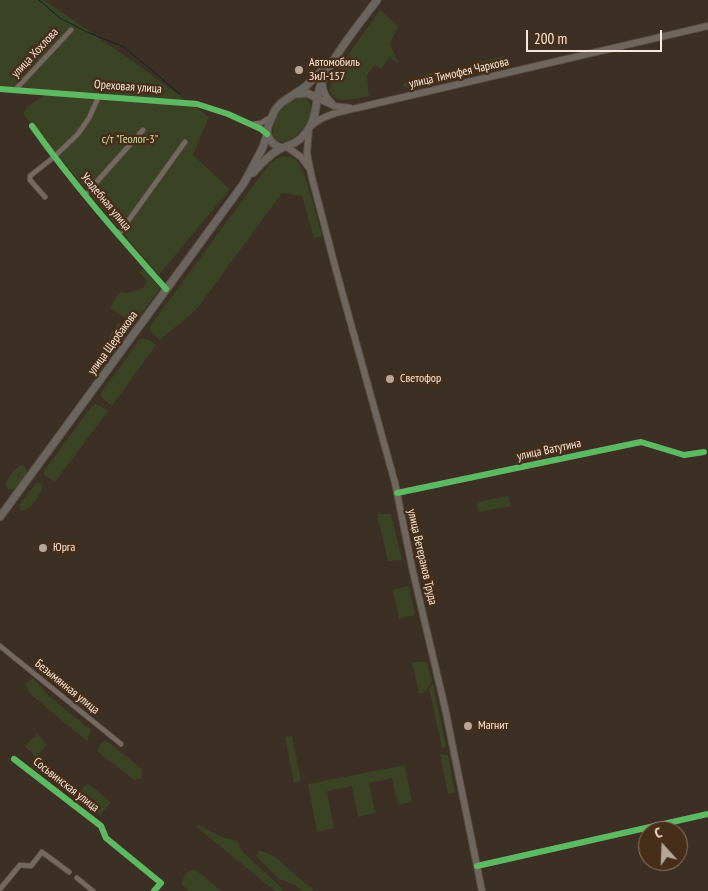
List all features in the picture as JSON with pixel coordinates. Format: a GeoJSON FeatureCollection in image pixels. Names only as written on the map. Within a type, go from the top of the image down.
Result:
{"type":"FeatureCollection","features":[{"type":"Feature","properties":{"kind":"main road"},"geometry":{"type":"LineString","coordinates":[[244,183],[259,156],[275,110],[281,103],[305,87],[332,61],[377,0]]}},
{"type":"Feature","properties":{"kind":"main road","name":"улица Тимофея Чаркова"},"geometry":{"type":"LineString","coordinates":[[361,107],[708,26]]}},
{"type":"Feature","properties":{"kind":"main road"},"geometry":{"type":"LineString","coordinates":[[311,174],[308,136],[322,81],[332,61]]}},
{"type":"Feature","properties":{"kind":"main road"},"geometry":{"type":"LineString","coordinates":[[322,81],[324,95],[334,106]]}},
{"type":"Feature","properties":{"kind":"main road"},"geometry":{"type":"LineString","coordinates":[[295,94],[307,93],[334,106],[361,107]]}},
{"type":"Feature","properties":{"kind":"main road"},"geometry":{"type":"LineString","coordinates":[[244,183],[265,161],[302,137],[321,119],[361,107]]}},
{"type":"Feature","properties":{"kind":"main road"},"geometry":{"type":"LineString","coordinates":[[267,134],[272,143],[277,147],[285,148],[301,157],[307,164],[311,174]]}},
{"type":"Feature","properties":{"kind":"main road","name":"улица Ветеранов Труда"},"geometry":{"type":"LineString","coordinates":[[311,174],[397,493],[413,572],[444,699],[482,891]]}},
{"type":"Feature","properties":{"kind":"main road","name":"улица Щербакова"},"geometry":{"type":"LineString","coordinates":[[0,517],[244,183]]}},
{"type":"Feature","properties":{"kind":"street","name":"улица Хохлова"},"geometry":{"type":"LineString","coordinates":[[15,90],[71,30]]}},
{"type":"Feature","properties":{"kind":"street","name":"Ореховая улица"},"geometry":{"type":"LineString","coordinates":[[0,89],[197,104],[228,114],[261,129],[267,134]]}},
{"type":"Feature","properties":{"kind":"street"},"geometry":{"type":"LineString","coordinates":[[45,197],[30,180],[30,176],[54,158],[78,134],[89,118],[99,96]]}},
{"type":"Feature","properties":{"kind":"street"},"geometry":{"type":"LineString","coordinates":[[251,124],[261,124],[271,117]]}},
{"type":"Feature","properties":{"kind":"street","name":"Усадебная улица"},"geometry":{"type":"LineString","coordinates":[[32,126],[54,158],[166,289]]}},
{"type":"Feature","properties":{"kind":"street"},"geometry":{"type":"LineString","coordinates":[[85,195],[142,130]]}},
{"type":"Feature","properties":{"kind":"street"},"geometry":{"type":"LineString","coordinates":[[118,235],[185,142]]}},
{"type":"Feature","properties":{"kind":"street","name":"улица Ватутина"},"geometry":{"type":"LineString","coordinates":[[397,493],[641,442],[684,455],[704,452]]}},
{"type":"Feature","properties":{"kind":"street","name":"Безымянная улица"},"geometry":{"type":"LineString","coordinates":[[0,646],[121,744]]}},
{"type":"Feature","properties":{"kind":"street","name":"Сосьвинская улица"},"geometry":{"type":"LineString","coordinates":[[14,758],[101,826],[106,838],[161,883],[154,891]]}},
{"type":"Feature","properties":{"kind":"street"},"geometry":{"type":"LineString","coordinates":[[477,866],[708,814]]}},
{"type":"Feature","properties":{"kind":"street"},"geometry":{"type":"LineString","coordinates":[[0,889],[20,865],[31,866],[42,852],[69,872]]}},
{"type":"Feature","properties":{"kind":"street"},"geometry":{"type":"LineString","coordinates":[[77,878],[93,891]]}},
{"type":"Feature","properties":{"kind":"green space","name":"с/т \"Геолог-3\""},"geometry":{"type":"Polygon","coordinates":[[[0,0],[44,0],[209,117],[193,155],[230,189],[159,275],[23,114],[27,107],[44,95],[0,90],[0,0]]]}},
{"type":"Feature","properties":{"kind":"green space"},"geometry":{"type":"Polygon","coordinates":[[[380,10],[398,26],[390,44],[399,64],[389,57],[381,69],[375,65],[367,75],[369,96],[345,100],[338,99],[330,91],[335,73],[380,10]]]}},
{"type":"Feature","properties":{"kind":"green space"},"geometry":{"type":"Polygon","coordinates":[[[505,56],[506,66],[486,70],[479,67],[478,62],[505,56]]]}},
{"type":"Feature","properties":{"kind":"green space"},"geometry":{"type":"Polygon","coordinates":[[[439,70],[446,73],[447,79],[445,81],[411,88],[402,85],[409,80],[439,70]]]}},
{"type":"Feature","properties":{"kind":"green space"},"geometry":{"type":"Polygon","coordinates":[[[304,97],[310,103],[311,111],[308,120],[296,136],[288,141],[281,142],[273,134],[274,121],[288,103],[304,97]]]}},
{"type":"Feature","properties":{"kind":"green space"},"geometry":{"type":"Polygon","coordinates":[[[284,156],[296,160],[304,173],[322,236],[314,238],[302,196],[282,193],[196,310],[160,340],[150,330],[150,326],[266,168],[275,160],[284,156]]]}},
{"type":"Feature","properties":{"kind":"green space"},"geometry":{"type":"Polygon","coordinates":[[[144,268],[160,288],[134,324],[110,308],[121,292],[127,293],[143,288],[147,281],[139,272],[144,268]]]}},
{"type":"Feature","properties":{"kind":"green space"},"geometry":{"type":"Polygon","coordinates":[[[118,323],[130,330],[114,351],[110,348],[109,336],[118,323]]]}},
{"type":"Feature","properties":{"kind":"green space"},"geometry":{"type":"Polygon","coordinates":[[[141,338],[149,340],[156,345],[112,406],[100,394],[141,338]]]}},
{"type":"Feature","properties":{"kind":"green space"},"geometry":{"type":"Polygon","coordinates":[[[95,404],[108,411],[55,482],[44,475],[44,471],[95,404]]]}},
{"type":"Feature","properties":{"kind":"green space"},"geometry":{"type":"Polygon","coordinates":[[[20,465],[27,470],[27,474],[17,487],[13,490],[8,489],[6,486],[7,480],[20,465]]]}},
{"type":"Feature","properties":{"kind":"green space"},"geometry":{"type":"Polygon","coordinates":[[[36,483],[42,485],[38,496],[34,503],[25,511],[21,510],[19,505],[36,483]]]}},
{"type":"Feature","properties":{"kind":"green space"},"geometry":{"type":"Polygon","coordinates":[[[509,496],[511,506],[479,512],[477,502],[509,496]]]}},
{"type":"Feature","properties":{"kind":"green space"},"geometry":{"type":"Polygon","coordinates":[[[377,514],[391,514],[402,560],[388,561],[377,514]]]}},
{"type":"Feature","properties":{"kind":"green space"},"geometry":{"type":"Polygon","coordinates":[[[409,586],[415,615],[399,619],[393,590],[409,586]]]}},
{"type":"Feature","properties":{"kind":"green space"},"geometry":{"type":"Polygon","coordinates":[[[412,662],[427,662],[432,681],[425,692],[419,694],[412,662]]]}},
{"type":"Feature","properties":{"kind":"green space"},"geometry":{"type":"Polygon","coordinates":[[[33,678],[50,697],[91,730],[87,741],[30,694],[25,684],[33,678]]]}},
{"type":"Feature","properties":{"kind":"green space"},"geometry":{"type":"Polygon","coordinates":[[[433,684],[446,747],[442,748],[429,688],[433,684]]]}},
{"type":"Feature","properties":{"kind":"green space"},"geometry":{"type":"Polygon","coordinates":[[[37,734],[47,745],[36,757],[25,746],[37,734]]]}},
{"type":"Feature","properties":{"kind":"green space"},"geometry":{"type":"Polygon","coordinates":[[[292,736],[301,781],[294,783],[285,737],[292,736]]]}},
{"type":"Feature","properties":{"kind":"green space"},"geometry":{"type":"Polygon","coordinates":[[[107,741],[142,769],[142,778],[134,780],[98,752],[99,745],[107,741]]]}},
{"type":"Feature","properties":{"kind":"green space"},"geometry":{"type":"Polygon","coordinates":[[[440,754],[448,755],[455,793],[448,794],[440,754]]]}},
{"type":"Feature","properties":{"kind":"green space"},"geometry":{"type":"Polygon","coordinates":[[[405,765],[412,802],[398,805],[392,778],[369,783],[375,813],[358,817],[352,786],[327,791],[334,828],[317,832],[308,784],[405,765]]]}},
{"type":"Feature","properties":{"kind":"green space"},"geometry":{"type":"Polygon","coordinates":[[[87,783],[111,802],[100,815],[77,796],[87,783]]]}},
{"type":"Feature","properties":{"kind":"green space"},"geometry":{"type":"Polygon","coordinates":[[[194,825],[201,826],[222,837],[237,841],[243,852],[283,889],[282,891],[275,891],[194,825]]]}},
{"type":"Feature","properties":{"kind":"green space"},"geometry":{"type":"Polygon","coordinates":[[[259,850],[274,856],[314,891],[302,891],[295,885],[279,879],[256,856],[259,850]]]}},
{"type":"Feature","properties":{"kind":"green space"},"geometry":{"type":"Polygon","coordinates":[[[194,869],[221,891],[189,891],[181,884],[186,873],[194,869]]]}},
{"type":"Feature","properties":{"kind":"waterway"},"geometry":{"type":"LineString","coordinates":[[39,0],[60,18],[87,32],[124,47],[180,94]]}},
{"type":"Feature","properties":{"kind":"cycle path"},"geometry":{"type":"LineString","coordinates":[[0,89],[197,104],[228,114],[261,129],[267,134]]}},
{"type":"Feature","properties":{"kind":"cycle path"},"geometry":{"type":"LineString","coordinates":[[32,126],[80,189],[166,289]]}},
{"type":"Feature","properties":{"kind":"cycle path"},"geometry":{"type":"LineString","coordinates":[[397,493],[641,442],[684,455],[704,452]]}},
{"type":"Feature","properties":{"kind":"cycle path"},"geometry":{"type":"LineString","coordinates":[[14,759],[101,826],[106,838],[161,883],[154,891]]}},
{"type":"Feature","properties":{"kind":"cycle path"},"geometry":{"type":"LineString","coordinates":[[477,866],[708,814]]}},
{"type":"Feature","properties":{"kind":"place","name":"Автомобиль ЗиЛ-157"},"geometry":{"type":"Point","coordinates":[299,70]}},
{"type":"Feature","properties":{"kind":"place","name":"Светофор"},"geometry":{"type":"Point","coordinates":[390,379]}},
{"type":"Feature","properties":{"kind":"place","name":"Юрга"},"geometry":{"type":"Point","coordinates":[43,548]}},
{"type":"Feature","properties":{"kind":"place","name":"Магнит"},"geometry":{"type":"Point","coordinates":[468,726]}}]}
